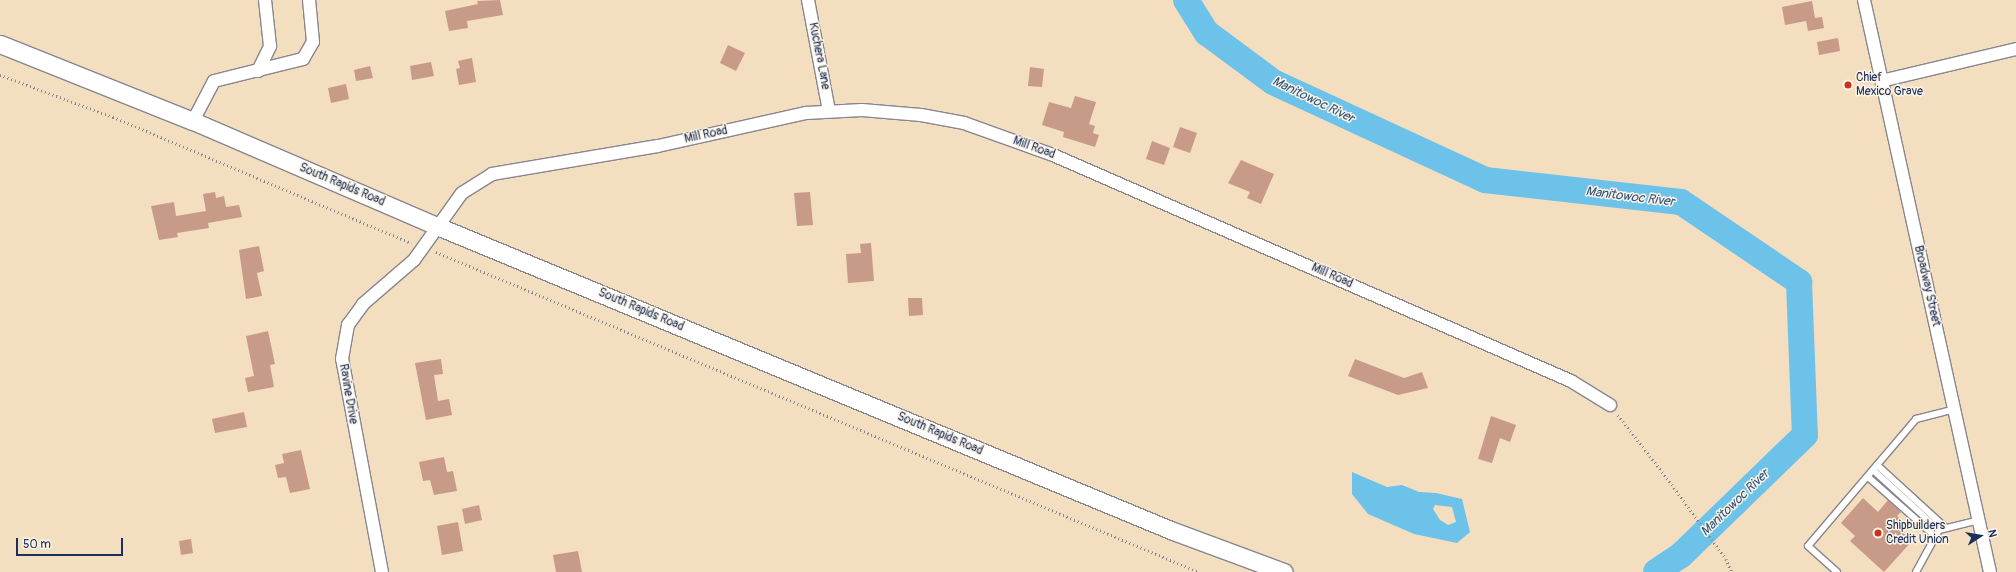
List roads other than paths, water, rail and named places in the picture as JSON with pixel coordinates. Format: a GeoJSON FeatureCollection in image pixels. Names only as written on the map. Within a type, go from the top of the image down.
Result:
{"type":"FeatureCollection","features":[{"type":"Feature","properties":{"kind":"main road","name":"South Rapids Road"},"geometry":{"type":"LineString","coordinates":[[0,44],[193,121],[437,226],[1172,531],[1284,572]]}},
{"type":"Feature","properties":{"kind":"street"},"geometry":{"type":"LineString","coordinates":[[258,70],[270,46],[265,0]]}},
{"type":"Feature","properties":{"kind":"street"},"geometry":{"type":"LineString","coordinates":[[193,121],[214,82],[303,59],[313,42],[309,0]]}},
{"type":"Feature","properties":{"kind":"street","name":"Kuchera Lane"},"geometry":{"type":"LineString","coordinates":[[808,0],[829,111]]}},
{"type":"Feature","properties":{"kind":"street","name":"Broadway Street"},"geometry":{"type":"LineString","coordinates":[[1864,0],[1990,572]]}},
{"type":"Feature","properties":{"kind":"street"},"geometry":{"type":"LineString","coordinates":[[1881,81],[2016,49]]}},
{"type":"Feature","properties":{"kind":"street","name":"Mill Road"},"geometry":{"type":"LineString","coordinates":[[437,226],[462,193],[492,174],[658,146],[806,113],[862,110],[928,116],[964,123],[1053,155],[1572,381],[1610,406]]}},
{"type":"Feature","properties":{"kind":"street","name":"Ravine Drive"},"geometry":{"type":"LineString","coordinates":[[382,572],[342,359],[348,325],[363,304],[414,260],[437,226]]}},
{"type":"Feature","properties":{"kind":"lane"},"geometry":{"type":"LineString","coordinates":[[1837,572],[1808,546],[1916,419],[1955,409]]}},
{"type":"Feature","properties":{"kind":"lane"},"geometry":{"type":"LineString","coordinates":[[1878,465],[1946,528]]}},
{"type":"Feature","properties":{"kind":"lane"},"geometry":{"type":"LineString","coordinates":[[1873,470],[1939,530]]}},
{"type":"Feature","properties":{"kind":"lane"},"geometry":{"type":"LineString","coordinates":[[1868,477],[1936,537]]}},
{"type":"Feature","properties":{"kind":"lane"},"geometry":{"type":"LineString","coordinates":[[1939,530],[1979,520]]}},
{"type":"Feature","properties":{"kind":"lane"},"geometry":{"type":"LineString","coordinates":[[1916,572],[1939,530]]}},
{"type":"Feature","properties":{"kind":"water"},"geometry":{"type":"Polygon","coordinates":[[[1352,472],[1387,487],[1402,485],[1419,492],[1436,493],[1462,499],[1470,532],[1457,543],[1414,534],[1368,514],[1352,494],[1352,472]],[[1435,505],[1433,509],[1440,520],[1448,525],[1456,522],[1452,507],[1435,505]]]}},
{"type":"Feature","properties":{"kind":"waterway","name":"Manitowoc River"},"geometry":{"type":"LineString","coordinates":[[1186,0],[1207,33],[1273,82],[1485,180],[1681,202],[1799,282],[1805,435],[1681,555],[1656,572]]}},
{"type":"Feature","properties":{"kind":"place","name":"Chief Mexico Grave"},"geometry":{"type":"Point","coordinates":[1848,85]}},
{"type":"Feature","properties":{"kind":"place","name":"Shipbuilders Credit Union"},"geometry":{"type":"Point","coordinates":[1878,533]}}]}
